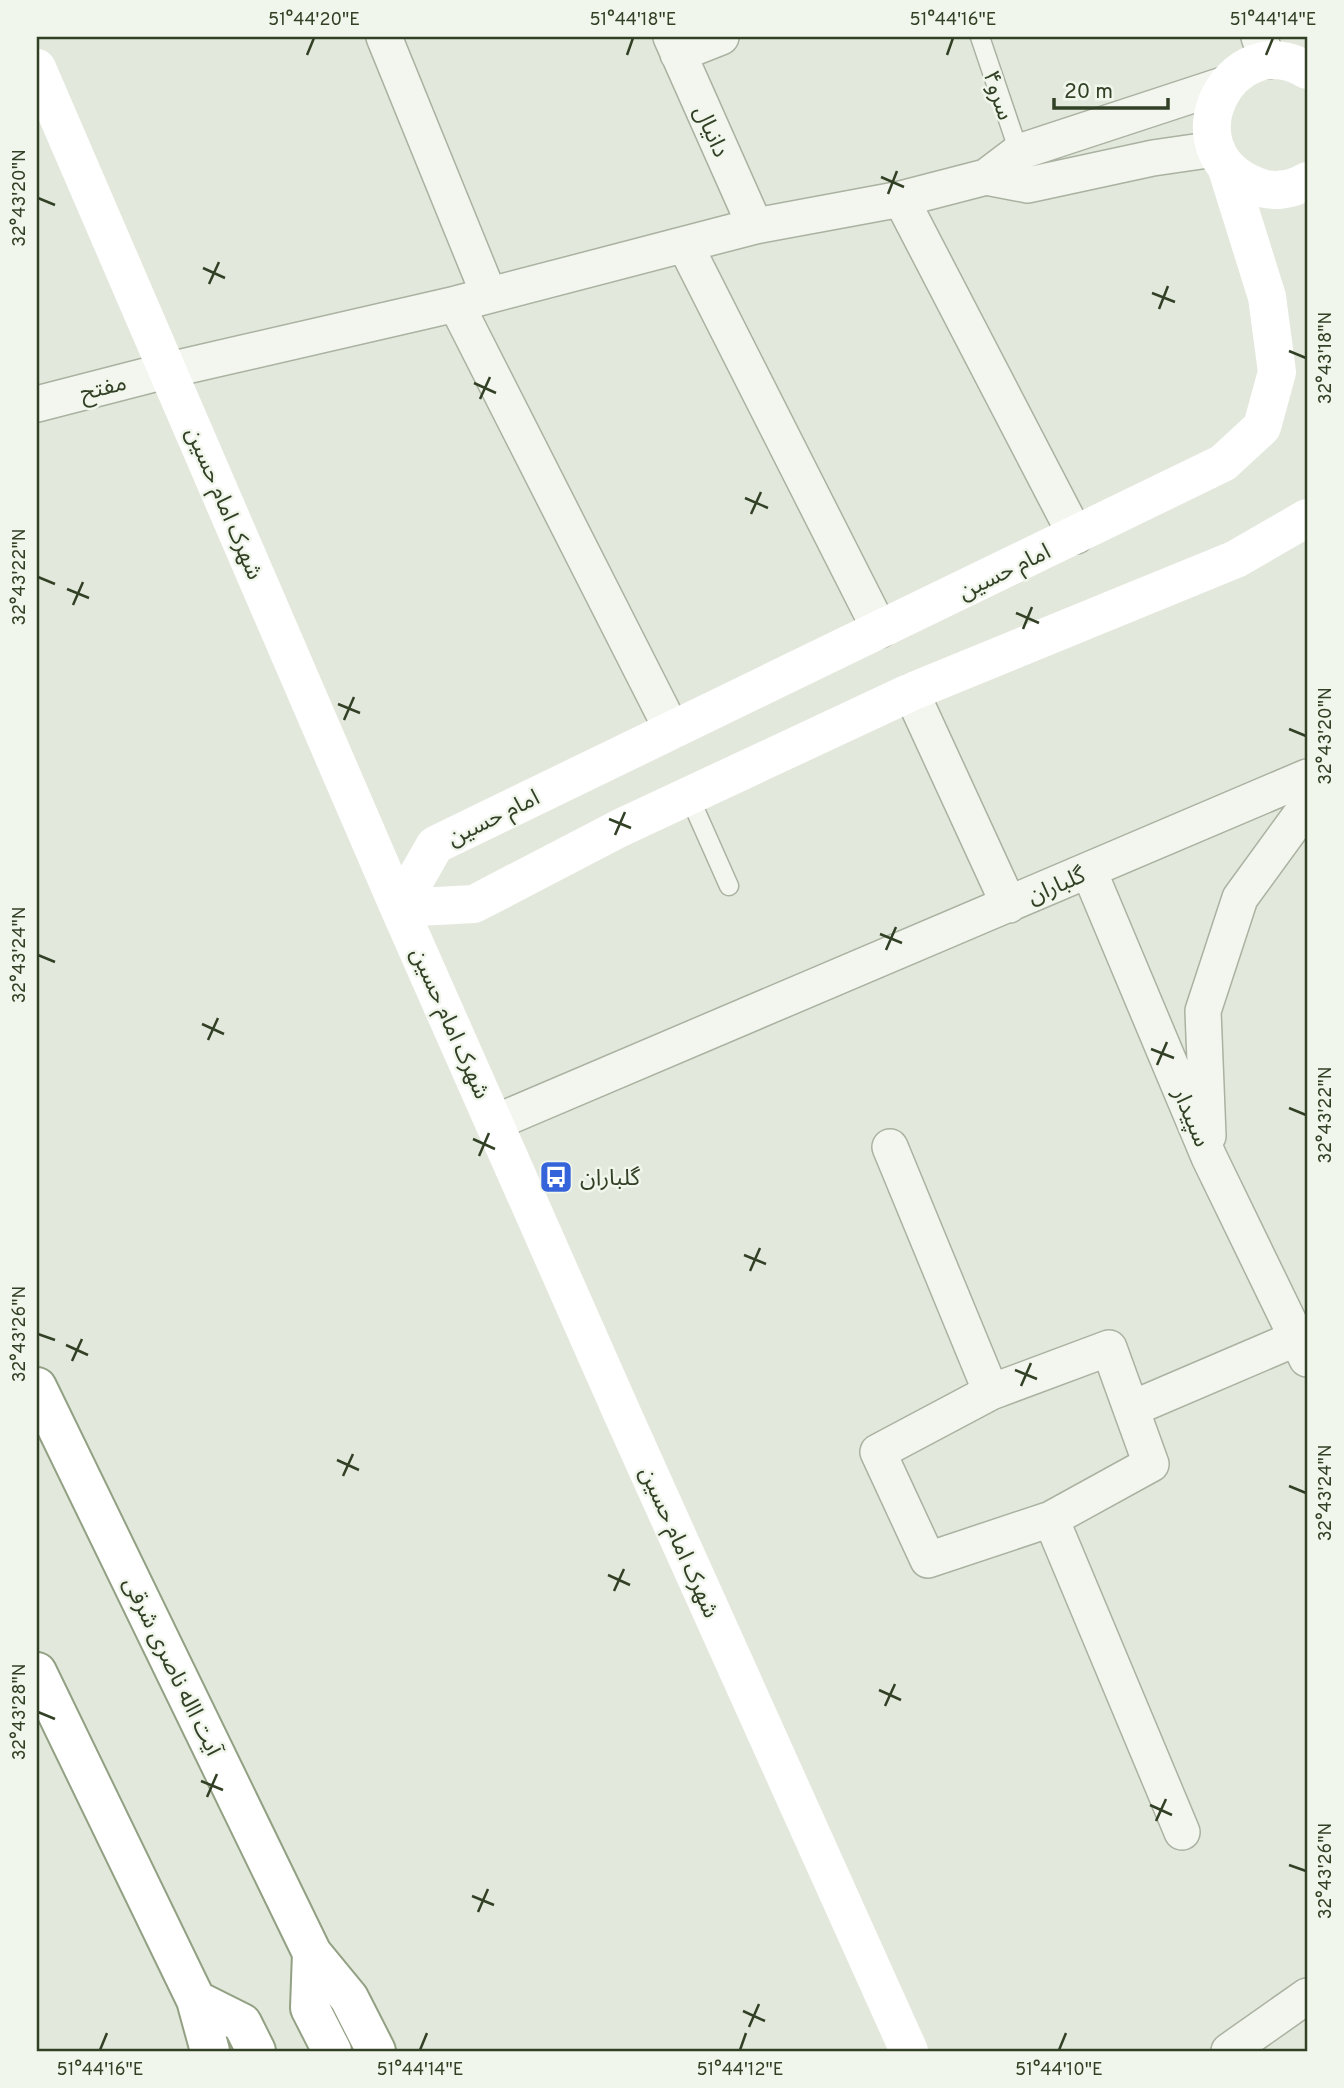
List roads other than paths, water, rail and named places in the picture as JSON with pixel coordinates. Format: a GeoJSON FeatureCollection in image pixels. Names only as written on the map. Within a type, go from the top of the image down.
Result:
{"type":"FeatureCollection","features":[{"type":"Feature","properties":{"kind":"main road"},"geometry":{"type":"LineString","coordinates":[[1226,84],[1253,65],[1264,49],[1307,39]]}},
{"type":"Feature","properties":{"kind":"main road"},"geometry":{"type":"LineString","coordinates":[[1264,49],[1307,70]]}},
{"type":"Feature","properties":{"kind":"main road","name":"شهرک امام حسین"},"geometry":{"type":"LineString","coordinates":[[37,68],[399,908],[622,1413],[909,2051]]}},
{"type":"Feature","properties":{"kind":"main road","name":"امام حسین"},"geometry":{"type":"LineString","coordinates":[[399,908],[435,845],[1223,463],[1262,427],[1277,372],[1268,297],[1211,132],[1217,99],[1226,84]]}},
{"type":"Feature","properties":{"kind":"main road"},"geometry":{"type":"LineString","coordinates":[[1221,159],[1243,181],[1261,188],[1281,190],[1307,181]]}},
{"type":"Feature","properties":{"kind":"main road"},"geometry":{"type":"LineString","coordinates":[[399,908],[474,904],[620,828],[911,692],[1236,559],[1307,518]]}},
{"type":"Feature","properties":{"kind":"main road","name":"آیت االه ناصری شرقی"},"geometry":{"type":"LineString","coordinates":[[37,1387],[312,1953],[349,1998],[376,2051]]}},
{"type":"Feature","properties":{"kind":"main road"},"geometry":{"type":"LineString","coordinates":[[37,1672],[196,2000],[210,2051]]}},
{"type":"Feature","properties":{"kind":"main road"},"geometry":{"type":"LineString","coordinates":[[312,1953],[310,2008],[332,2051]]}},
{"type":"Feature","properties":{"kind":"main road"},"geometry":{"type":"LineString","coordinates":[[196,2000],[242,2023],[256,2051]]}},
{"type":"Feature","properties":{"kind":"street"},"geometry":{"type":"LineString","coordinates":[[384,37],[489,295]]}},
{"type":"Feature","properties":{"kind":"street"},"geometry":{"type":"LineString","coordinates":[[674,46],[721,37]]}},
{"type":"Feature","properties":{"kind":"street","name":"دانیال"},"geometry":{"type":"LineString","coordinates":[[674,46],[755,226]]}},
{"type":"Feature","properties":{"kind":"street"},"geometry":{"type":"LineString","coordinates":[[986,177],[1019,152],[1226,84]]}},
{"type":"Feature","properties":{"kind":"street"},"geometry":{"type":"LineString","coordinates":[[986,177],[1028,185],[1153,158],[1221,159]]}},
{"type":"Feature","properties":{"kind":"street","name":"مفتح"},"geometry":{"type":"LineString","coordinates":[[37,404],[169,370],[456,304],[755,226],[901,199],[986,177]]}},
{"type":"Feature","properties":{"kind":"street"},"geometry":{"type":"LineString","coordinates":[[901,199],[1076,536]]}},
{"type":"Feature","properties":{"kind":"street"},"geometry":{"type":"LineString","coordinates":[[685,246],[880,630]]}},
{"type":"Feature","properties":{"kind":"street"},"geometry":{"type":"LineString","coordinates":[[456,304],[672,730]]}},
{"type":"Feature","properties":{"kind":"street"},"geometry":{"type":"LineString","coordinates":[[911,692],[1009,905]]}},
{"type":"Feature","properties":{"kind":"street","name":"گلباران"},"geometry":{"type":"LineString","coordinates":[[495,1122],[1307,777]]}},
{"type":"Feature","properties":{"kind":"street"},"geometry":{"type":"LineString","coordinates":[[1209,1157],[1203,1011],[1240,898],[1307,806]]}},
{"type":"Feature","properties":{"kind":"street","name":"سپیدار"},"geometry":{"type":"LineString","coordinates":[[1089,871],[1209,1157],[1302,1348]]}},
{"type":"Feature","properties":{"kind":"street"},"geometry":{"type":"LineString","coordinates":[[890,1147],[991,1392]]}},
{"type":"Feature","properties":{"kind":"street"},"geometry":{"type":"LineString","coordinates":[[1109,1348],[1130,1409],[1151,1464],[1051,1519],[928,1560],[878,1452],[991,1392],[1109,1348]]}},
{"type":"Feature","properties":{"kind":"street"},"geometry":{"type":"LineString","coordinates":[[1130,1409],[1302,1348]]}},
{"type":"Feature","properties":{"kind":"street"},"geometry":{"type":"LineString","coordinates":[[1051,1519],[1182,1832]]}},
{"type":"Feature","properties":{"kind":"street"},"geometry":{"type":"LineString","coordinates":[[1229,2051],[1307,1996]]}},
{"type":"Feature","properties":{"kind":"lane","name":"سرو۴"},"geometry":{"type":"LineString","coordinates":[[980,37],[1019,152]]}},
{"type":"Feature","properties":{"kind":"lane"},"geometry":{"type":"LineString","coordinates":[[689,796],[730,886]]}},
{"type":"Feature","properties":{"kind":"place","name":"گلباران"},"geometry":{"type":"Point","coordinates":[556,1177]}}]}
